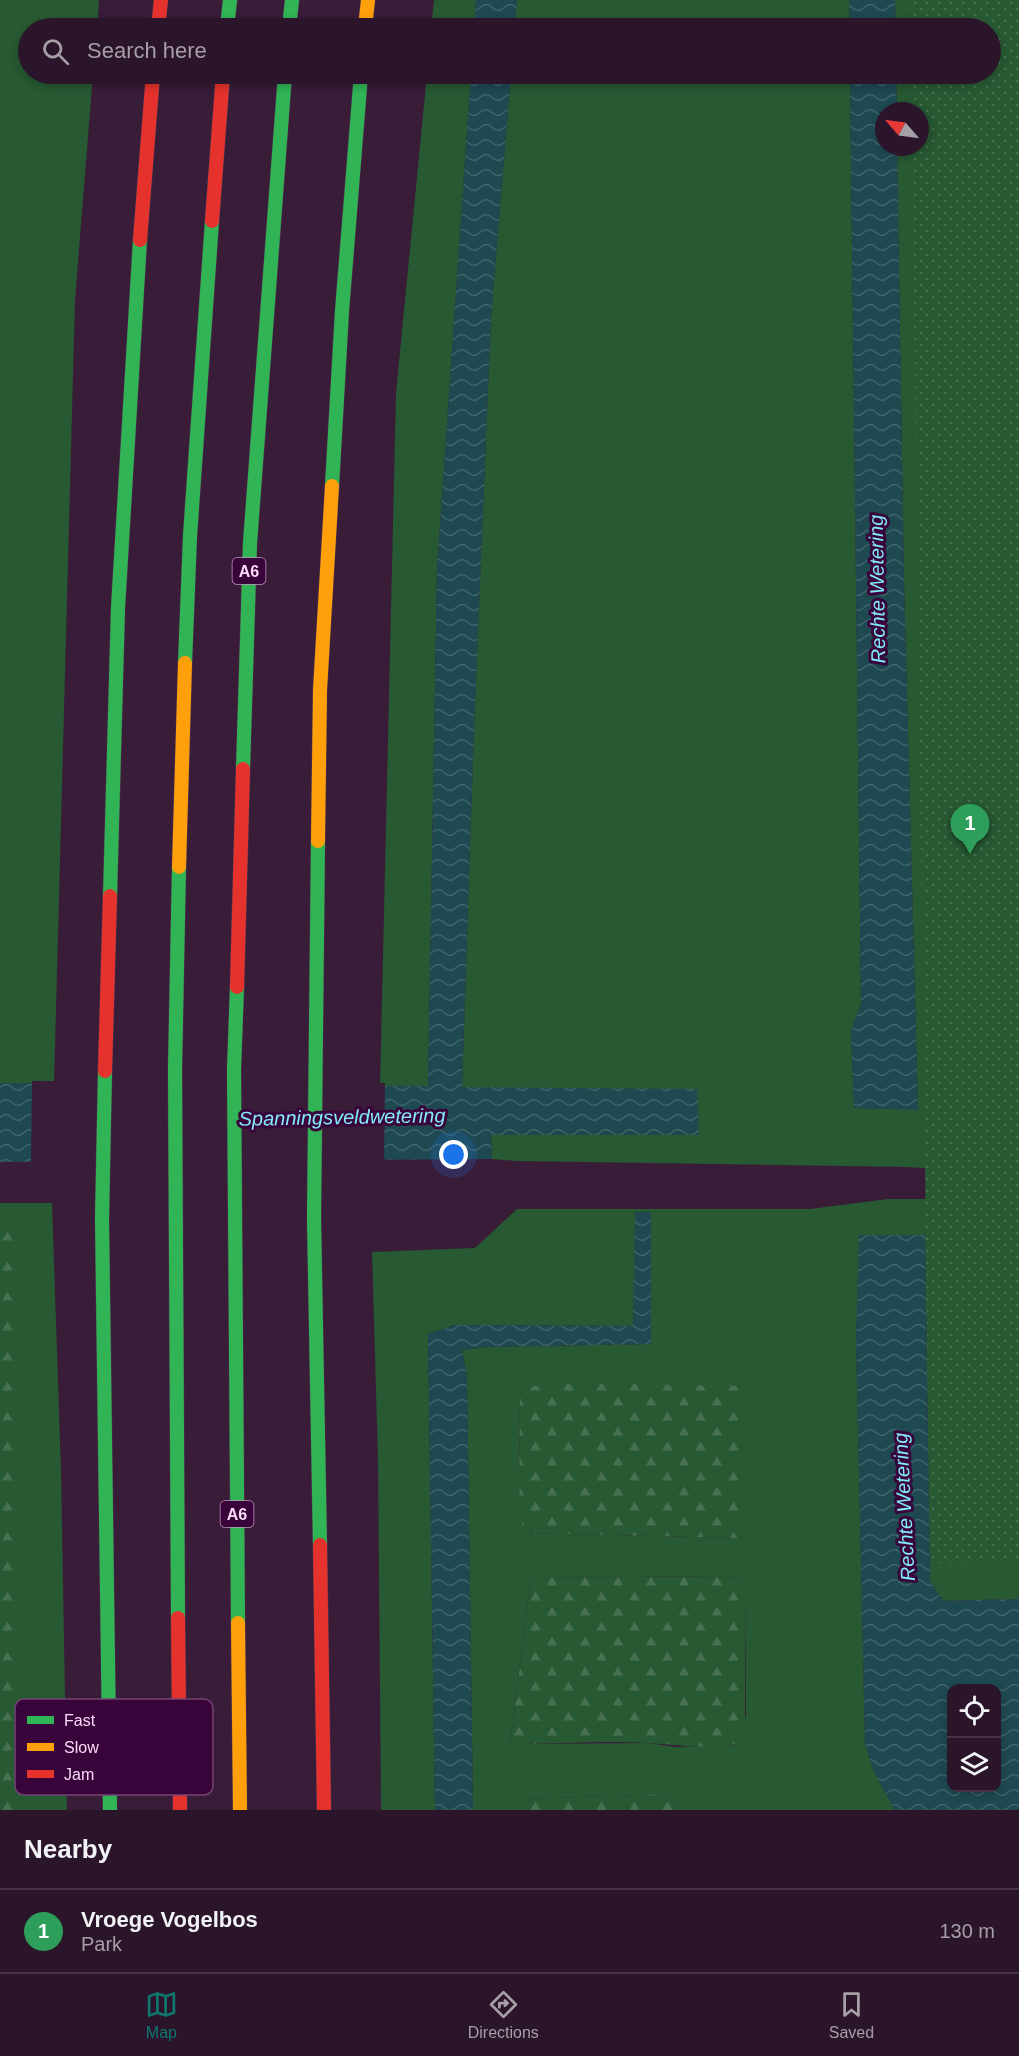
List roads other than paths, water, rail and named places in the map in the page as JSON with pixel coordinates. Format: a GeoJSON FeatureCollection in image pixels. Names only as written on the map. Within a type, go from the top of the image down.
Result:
{"type":"FeatureCollection","features":[{"type":"Feature","properties":{"kind":"highway"},"geometry":{"type":"LineString","coordinates":[[159,18],[161,0]]}},
{"type":"Feature","properties":{"kind":"highway"},"geometry":{"type":"LineString","coordinates":[[228,18],[230,0]]}},
{"type":"Feature","properties":{"kind":"highway"},"geometry":{"type":"LineString","coordinates":[[290,18],[292,0]]}},
{"type":"Feature","properties":{"kind":"highway"},"geometry":{"type":"LineString","coordinates":[[366,18],[368,0]]}},
{"type":"Feature","properties":{"kind":"highway"},"geometry":{"type":"LineString","coordinates":[[109,1699],[102,1219],[105,1069],[118,608],[146,146],[152,84]]}},
{"type":"Feature","properties":{"kind":"highway"},"geometry":{"type":"LineString","coordinates":[[179,1699],[175,1070],[181,789],[190,536],[221,84]]}},
{"type":"Feature","properties":{"kind":"highway","name":"A6"},"geometry":{"type":"LineString","coordinates":[[240,1810],[234,1070],[250,543],[284,84]]}},
{"type":"Feature","properties":{"kind":"highway"},"geometry":{"type":"LineString","coordinates":[[324,1810],[314,1218],[320,690],[342,311],[360,84]]}},
{"type":"Feature","properties":{"kind":"highway"},"geometry":{"type":"LineString","coordinates":[[111,1795],[111,1810]]}},
{"type":"Feature","properties":{"kind":"highway"},"geometry":{"type":"LineString","coordinates":[[180,1795],[180,1810]]}},
{"type":"Feature","properties":{"kind":"water"},"geometry":{"type":"Polygon","coordinates":[[[476,0],[517,0],[515,18],[475,18],[476,0]]]}},
{"type":"Feature","properties":{"kind":"water"},"geometry":{"type":"Polygon","coordinates":[[[849,0],[895,0],[896,18],[850,18],[849,0]]]}},
{"type":"Feature","properties":{"kind":"water","name":"Spanningsveldwetering"},"geometry":{"type":"Polygon","coordinates":[[[470,84],[510,84],[491,316],[462,1087],[697,1089],[699,1135],[491,1135],[492,1159],[0,1162],[0,1083],[428,1086],[437,569],[470,84]]]}},
{"type":"Feature","properties":{"kind":"water","name":"Rechte Wetering"},"geometry":{"type":"Polygon","coordinates":[[[850,84],[896,84],[897,102],[875,102],[875,156],[897,156],[904,582],[918,1110],[854,1108],[851,1031],[861,1004],[850,84]]]}},
{"type":"Feature","properties":{"kind":"water"},"geometry":{"type":"Polygon","coordinates":[[[635,1212],[651,1212],[651,1344],[486,1347],[462,1350],[467,1375],[473,1810],[435,1810],[428,1334],[454,1325],[633,1326],[635,1212]]]}},
{"type":"Feature","properties":{"kind":"water","name":"Rechte Wetering"},"geometry":{"type":"Polygon","coordinates":[[[859,1235],[926,1235],[930,1581],[943,1601],[1019,1599],[1019,1810],[895,1810],[874,1772],[865,1743],[856,1339],[859,1235]]]}},
{"type":"Feature","properties":{"kind":"place","name":"Vroege Vogelbos"},"geometry":{"type":"Point","coordinates":[970,854]}}]}
